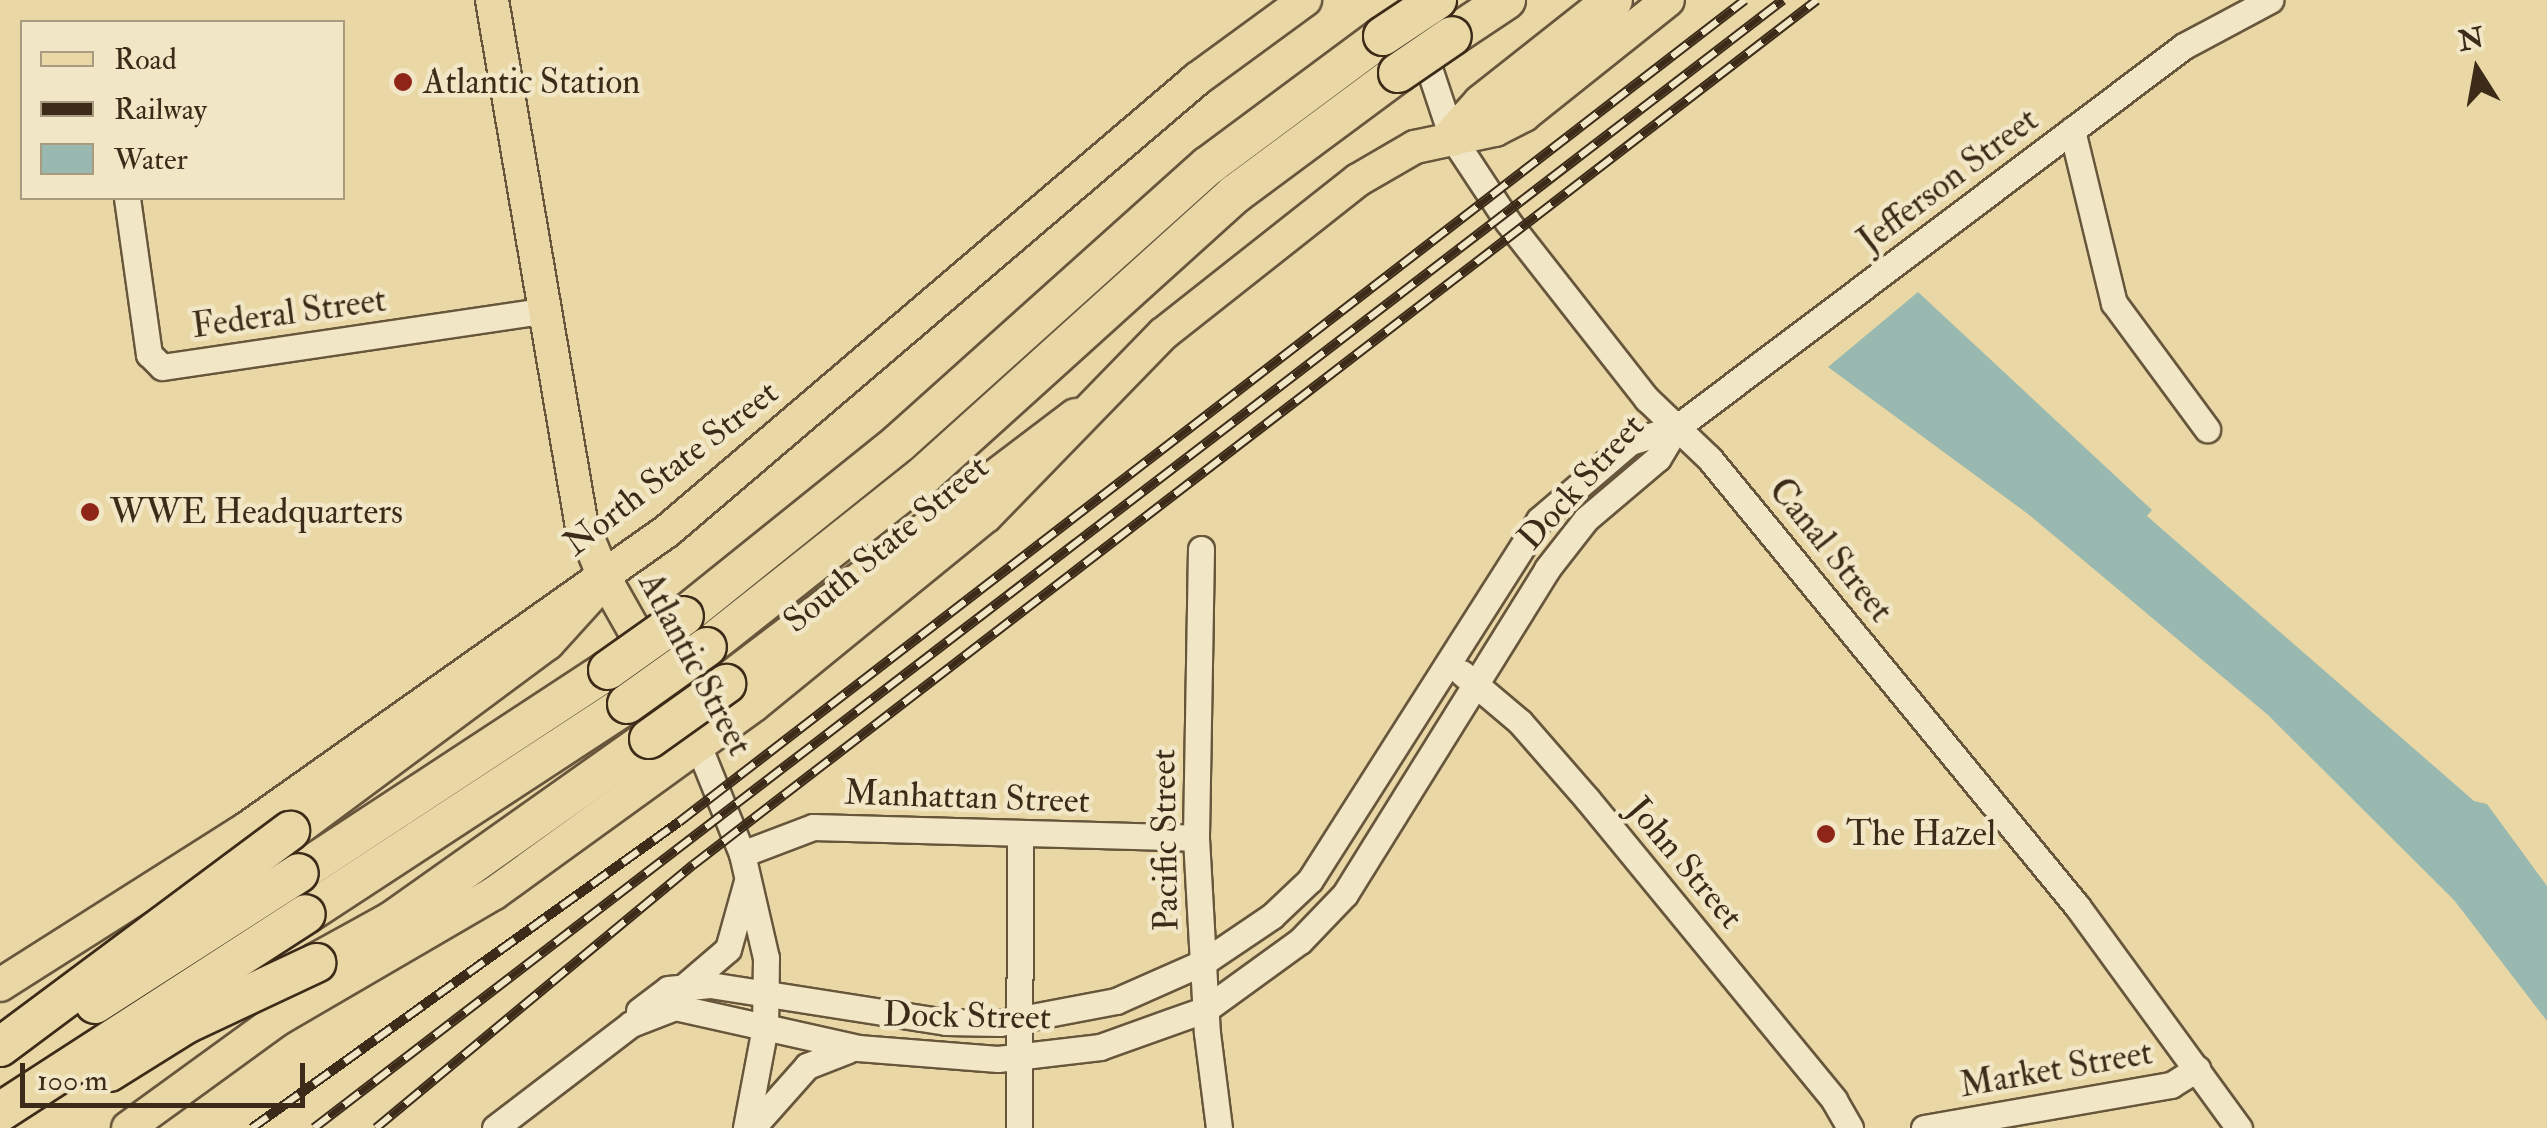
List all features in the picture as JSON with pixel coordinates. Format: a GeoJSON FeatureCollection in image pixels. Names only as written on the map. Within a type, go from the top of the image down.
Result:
{"type":"FeatureCollection","features":[{"type":"Feature","properties":{"kind":"highway"},"geometry":{"type":"LineString","coordinates":[[0,1066],[608,670],[684,616],[899,444],[1208,166],[1437,0]]}},
{"type":"Feature","properties":{"kind":"highway"},"geometry":{"type":"LineString","coordinates":[[0,1112],[628,704],[707,647],[925,474],[1235,194],[1398,73],[1506,0]]}},
{"type":"Feature","properties":{"kind":"highway"},"geometry":{"type":"LineString","coordinates":[[1452,136],[1482,104],[1613,0]]}},
{"type":"Feature","properties":{"kind":"highway"},"geometry":{"type":"LineString","coordinates":[[18,1128],[186,1024],[392,921],[726,684],[1076,418]]}},
{"type":"Feature","properties":{"kind":"highway"},"geometry":{"type":"LineString","coordinates":[[0,1047],[546,642],[604,577]]}},
{"type":"Feature","properties":{"kind":"main road","name":"Atlantic Street"},"geometry":{"type":"LineString","coordinates":[[492,0],[570,481],[604,577],[698,744]]}},
{"type":"Feature","properties":{"kind":"main road","name":"North State Street"},"geometry":{"type":"LineString","coordinates":[[0,985],[246,829],[552,607],[604,577],[710,497],[1197,79],[1304,0]]}},
{"type":"Feature","properties":{"kind":"main road","name":"South State Street"},"geometry":{"type":"LineString","coordinates":[[128,1128],[307,1002],[493,894],[698,744],[922,572],[1026,477],[1076,418],[1163,334],[1358,180],[1402,152],[1452,136],[1495,130],[1524,115],[1668,0]]}},
{"type":"Feature","properties":{"kind":"street","name":"Canal Street"},"geometry":{"type":"LineString","coordinates":[[1406,0],[1452,136],[1508,222],[1676,428],[1710,458],[2042,862],[2239,1128]]}},
{"type":"Feature","properties":{"kind":"street","name":"Jefferson Street"},"geometry":{"type":"LineString","coordinates":[[1676,428],[2184,46],[2270,0]]}},
{"type":"Feature","properties":{"kind":"street"},"geometry":{"type":"LineString","coordinates":[[2072,130],[2114,302],[2206,429]]}},
{"type":"Feature","properties":{"kind":"street","name":"Federal Street"},"geometry":{"type":"LineString","coordinates":[[128,200],[146,342],[162,366],[542,311]]}},
{"type":"Feature","properties":{"kind":"street","name":"Dock Street"},"geometry":{"type":"LineString","coordinates":[[686,985],[768,991],[946,1022],[1018,1022],[1116,1001],[1204,962],[1272,916],[1310,880],[1446,663],[1554,504],[1630,442],[1676,428]]}},
{"type":"Feature","properties":{"kind":"street","name":"Dock Street"},"geometry":{"type":"LineString","coordinates":[[631,1024],[687,1007],[858,1048],[1018,1058],[1100,1047],[1206,1009],[1300,941],[1345,894],[1475,681],[1576,530],[1658,458],[1676,428]]}},
{"type":"Feature","properties":{"kind":"street","name":"Pacific Street"},"geometry":{"type":"LineString","coordinates":[[1201,549],[1196,838],[1206,1009],[1219,1128]]}},
{"type":"Feature","properties":{"kind":"street","name":"John Street"},"geometry":{"type":"LineString","coordinates":[[1446,663],[1475,681],[1588,800],[1834,1100],[1850,1128]]}},
{"type":"Feature","properties":{"kind":"street","name":"Atlantic Street"},"geometry":{"type":"LineString","coordinates":[[698,744],[745,865],[768,991],[749,1128]]}},
{"type":"Feature","properties":{"kind":"street","name":"Manhattan Street"},"geometry":{"type":"LineString","coordinates":[[745,865],[813,828],[1196,838]]}},
{"type":"Feature","properties":{"kind":"street"},"geometry":{"type":"LineString","coordinates":[[246,829],[307,1002]]}},
{"type":"Feature","properties":{"kind":"street"},"geometry":{"type":"LineString","coordinates":[[1019,1128],[1020,834]]}},
{"type":"Feature","properties":{"kind":"street"},"geometry":{"type":"LineString","coordinates":[[495,1128],[631,1024],[654,996],[686,985],[728,948],[745,865]]}},
{"type":"Feature","properties":{"kind":"street"},"geometry":{"type":"LineString","coordinates":[[749,1128],[806,1066],[858,1048]]}},
{"type":"Feature","properties":{"kind":"street","name":"Market Street"},"geometry":{"type":"LineString","coordinates":[[1924,1128],[2171,1085],[2196,1069]]}},
{"type":"Feature","properties":{"kind":"water"},"geometry":{"type":"Polygon","coordinates":[[[1918,292],[2152,510],[2147,516],[2474,801],[2487,804],[2547,886],[2547,1021],[2454,900],[2268,715],[2028,514],[1828,367],[1918,292]]]}},
{"type":"Feature","properties":{"kind":"railway"},"geometry":{"type":"LineString","coordinates":[[252,1128],[679,822],[1745,0]]}},
{"type":"Feature","properties":{"kind":"railway"},"geometry":{"type":"LineString","coordinates":[[314,1128],[1783,0]]}},
{"type":"Feature","properties":{"kind":"railway"},"geometry":{"type":"LineString","coordinates":[[376,1128],[693,865],[1817,0]]}},
{"type":"Feature","properties":{"kind":"place","name":"Atlantic Station"},"geometry":{"type":"Point","coordinates":[403,82]}},
{"type":"Feature","properties":{"kind":"place","name":"WWE Headquarters"},"geometry":{"type":"Point","coordinates":[90,512]}},
{"type":"Feature","properties":{"kind":"place","name":"The Hazel"},"geometry":{"type":"Point","coordinates":[1826,834]}}]}
